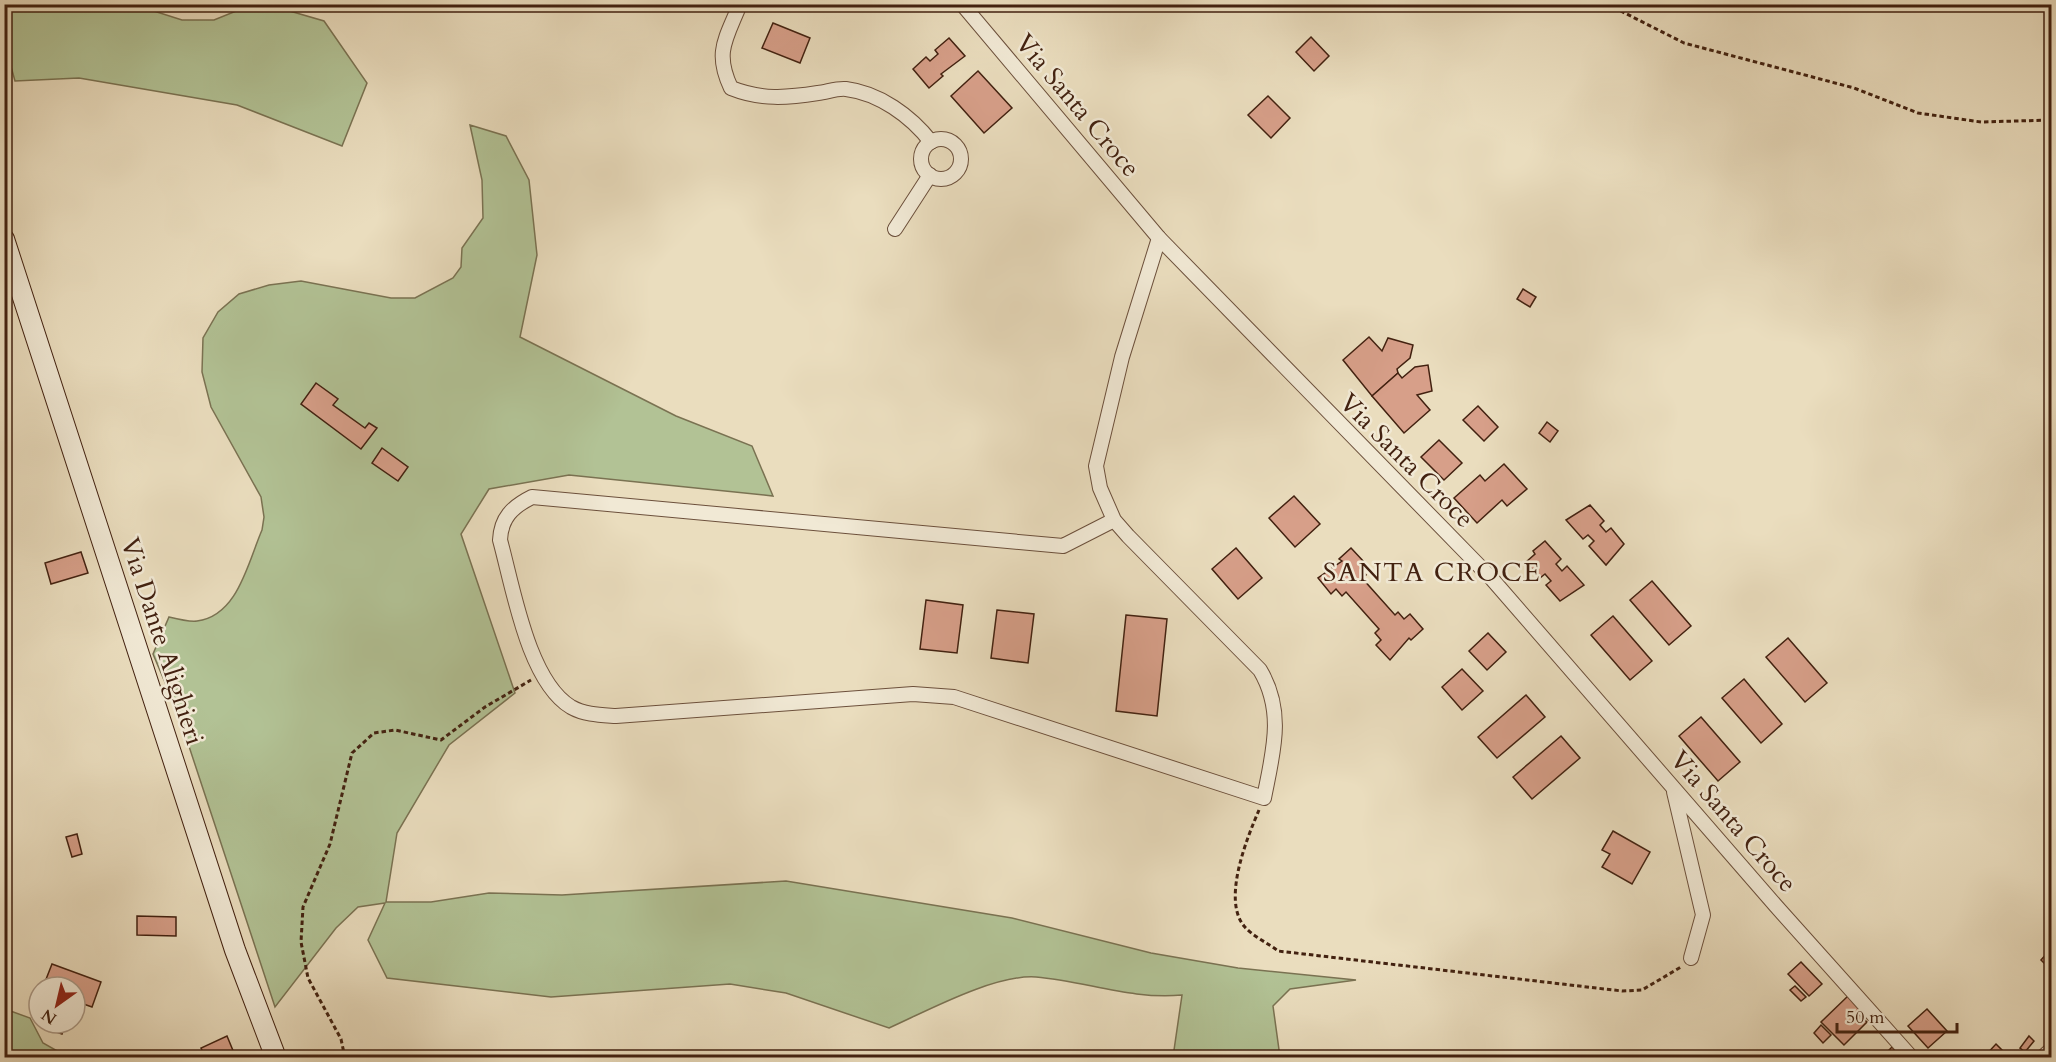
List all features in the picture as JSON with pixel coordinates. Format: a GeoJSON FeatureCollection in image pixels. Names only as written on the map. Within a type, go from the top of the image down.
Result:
{"type":"FeatureCollection","features":[{"type":"Feature","properties":{"kind":"main road","name":"Via Dante Alighieri"},"geometry":{"type":"LineString","coordinates":[[4,239],[235,950],[276,1058]]}},
{"type":"Feature","properties":{"kind":"street"},"geometry":{"type":"LineString","coordinates":[[740,4],[723,46],[721,68],[731,88],[747,94],[783,99],[845,89],[880,99],[918,124],[931,142]]}},
{"type":"Feature","properties":{"kind":"street","name":"Via Santa Croce"},"geometry":{"type":"LineString","coordinates":[[962,4],[1159,238],[1492,579],[1912,1058]]}},
{"type":"Feature","properties":{"kind":"street"},"geometry":{"type":"LineString","coordinates":[[943,139],[950,141],[959,150],[961,163],[958,169],[943,179],[930,175],[921,158],[926,146],[943,139]]}},
{"type":"Feature","properties":{"kind":"street"},"geometry":{"type":"LineString","coordinates":[[896,229],[930,175]]}},
{"type":"Feature","properties":{"kind":"street"},"geometry":{"type":"LineString","coordinates":[[1114,520],[1063,546],[532,497],[516,505],[506,516],[500,529],[500,540],[536,667],[557,696],[572,708],[592,715],[608,716],[913,694],[954,698],[1264,798],[1275,728],[1276,706],[1269,684],[1260,670],[1114,520],[1100,488],[1096,466],[1122,357],[1159,238]]}},
{"type":"Feature","properties":{"kind":"street"},"geometry":{"type":"LineString","coordinates":[[1151,264],[1178,258]]}},
{"type":"Feature","properties":{"kind":"street"},"geometry":{"type":"LineString","coordinates":[[1673,788],[1703,915],[1691,958]]}},
{"type":"Feature","properties":{"kind":"street"},"geometry":{"type":"LineString","coordinates":[[2042,1058],[2052,1049]]}},
{"type":"Feature","properties":{"kind":"path"},"geometry":{"type":"LineString","coordinates":[[1607,4],[1684,43],[1854,88],[1918,113],[1981,122],[2052,120]]}},
{"type":"Feature","properties":{"kind":"path"},"geometry":{"type":"LineString","coordinates":[[345,1058],[341,1039],[308,978],[301,942],[303,907],[330,844],[352,753],[374,732],[395,730],[441,740],[485,707],[541,674]]}},
{"type":"Feature","properties":{"kind":"path"},"geometry":{"type":"LineString","coordinates":[[1264,798],[1242,850],[1235,904],[1244,926],[1278,951],[1622,991],[1642,990],[1691,958]]}},
{"type":"Feature","properties":{"kind":"green space"},"geometry":{"type":"Polygon","coordinates":[[[4,5],[135,5],[182,20],[214,20],[251,5],[269,5],[324,21],[367,83],[342,146],[237,105],[79,78],[15,81],[5,45],[4,5]]]}},
{"type":"Feature","properties":{"kind":"green space"},"geometry":{"type":"Polygon","coordinates":[[[470,125],[506,136],[529,180],[537,255],[520,337],[676,416],[752,446],[773,496],[569,475],[489,489],[461,534],[515,693],[449,745],[397,833],[386,902],[431,902],[489,893],[562,895],[786,881],[1012,918],[1151,953],[1238,968],[1356,980],[1290,989],[1273,1006],[1280,1057],[1173,1057],[1182,995],[1127,993],[1036,977],[1001,981],[981,987],[889,1028],[786,993],[730,984],[551,997],[387,978],[368,940],[385,903],[358,907],[336,928],[275,1007],[178,713],[153,654],[169,617],[197,621],[211,617],[232,598],[240,586],[262,530],[264,517],[261,497],[211,407],[202,372],[203,338],[218,312],[239,294],[269,285],[301,281],[391,298],[415,298],[453,278],[461,267],[462,248],[483,218],[482,180],[470,125]]]}},
{"type":"Feature","properties":{"kind":"green space"},"geometry":{"type":"Polygon","coordinates":[[[5,1009],[27,1017],[27,1035],[39,1035],[43,1043],[68,1057],[5,1057],[5,1009]]]}},
{"type":"Feature","properties":{"kind":"building"},"geometry":{"type":"Polygon","coordinates":[[[773,23],[810,38],[800,63],[762,48],[773,23]]]}},
{"type":"Feature","properties":{"kind":"building"},"geometry":{"type":"Polygon","coordinates":[[[1311,37],[1329,56],[1314,71],[1296,52],[1311,37]]]}},
{"type":"Feature","properties":{"kind":"building"},"geometry":{"type":"Polygon","coordinates":[[[949,38],[965,56],[941,74],[943,76],[929,88],[913,69],[926,57],[930,61],[938,54],[935,50],[949,38]]]}},
{"type":"Feature","properties":{"kind":"building"},"geometry":{"type":"Polygon","coordinates":[[[978,71],[1012,108],[984,133],[951,96],[978,71]]]}},
{"type":"Feature","properties":{"kind":"building"},"geometry":{"type":"Polygon","coordinates":[[[1268,96],[1290,118],[1271,138],[1248,115],[1268,96]]]}},
{"type":"Feature","properties":{"kind":"building"},"geometry":{"type":"Polygon","coordinates":[[[1523,289],[1536,297],[1530,307],[1517,299],[1523,289]]]}},
{"type":"Feature","properties":{"kind":"building"},"geometry":{"type":"Polygon","coordinates":[[[1369,337],[1382,351],[1388,338],[1413,345],[1410,358],[1397,369],[1398,373],[1372,396],[1343,360],[1369,337]]]}},
{"type":"Feature","properties":{"kind":"building"},"geometry":{"type":"Polygon","coordinates":[[[1428,365],[1432,391],[1417,395],[1430,410],[1404,433],[1372,396],[1398,373],[1402,378],[1415,367],[1428,365]]]}},
{"type":"Feature","properties":{"kind":"building"},"geometry":{"type":"Polygon","coordinates":[[[316,383],[338,399],[333,405],[365,428],[369,423],[377,428],[361,449],[301,404],[316,383]]]}},
{"type":"Feature","properties":{"kind":"building"},"geometry":{"type":"Polygon","coordinates":[[[1478,406],[1498,427],[1484,441],[1463,420],[1478,406]]]}},
{"type":"Feature","properties":{"kind":"building"},"geometry":{"type":"Polygon","coordinates":[[[1547,422],[1558,431],[1550,442],[1539,433],[1547,422]]]}},
{"type":"Feature","properties":{"kind":"building"},"geometry":{"type":"Polygon","coordinates":[[[1439,440],[1462,463],[1444,480],[1421,457],[1439,440]]]}},
{"type":"Feature","properties":{"kind":"building"},"geometry":{"type":"Polygon","coordinates":[[[382,448],[408,467],[398,481],[372,463],[382,448]]]}},
{"type":"Feature","properties":{"kind":"building"},"geometry":{"type":"Polygon","coordinates":[[[1504,464],[1527,489],[1507,506],[1502,500],[1477,523],[1454,498],[1480,475],[1485,481],[1504,464]]]}},
{"type":"Feature","properties":{"kind":"building"},"geometry":{"type":"Polygon","coordinates":[[[1294,496],[1320,524],[1295,547],[1269,518],[1294,496]]]}},
{"type":"Feature","properties":{"kind":"building"},"geometry":{"type":"Polygon","coordinates":[[[1590,505],[1604,521],[1600,525],[1606,532],[1611,528],[1624,544],[1606,565],[1589,546],[1594,541],[1588,535],[1583,539],[1566,520],[1590,505]]]}},
{"type":"Feature","properties":{"kind":"building"},"geometry":{"type":"Polygon","coordinates":[[[1545,541],[1561,559],[1556,564],[1562,571],[1567,566],[1584,585],[1560,601],[1546,585],[1551,581],[1545,574],[1540,578],[1526,562],[1535,554],[1533,551],[1545,541]]]}},
{"type":"Feature","properties":{"kind":"building"},"geometry":{"type":"Polygon","coordinates":[[[1236,548],[1262,578],[1238,599],[1212,569],[1236,548]]]}},
{"type":"Feature","properties":{"kind":"building"},"geometry":{"type":"Polygon","coordinates":[[[1351,548],[1365,563],[1360,568],[1366,575],[1362,578],[1395,615],[1398,612],[1404,619],[1410,614],[1423,629],[1411,640],[1409,638],[1390,660],[1376,645],[1381,640],[1375,633],[1379,629],[1346,592],[1342,596],[1336,589],[1331,594],[1318,578],[1342,561],[1339,559],[1351,548]]]}},
{"type":"Feature","properties":{"kind":"building"},"geometry":{"type":"Polygon","coordinates":[[[81,552],[88,573],[51,584],[45,563],[81,552]]]}},
{"type":"Feature","properties":{"kind":"building"},"geometry":{"type":"Polygon","coordinates":[[[1652,581],[1691,626],[1669,645],[1630,600],[1652,581]]]}},
{"type":"Feature","properties":{"kind":"building"},"geometry":{"type":"Polygon","coordinates":[[[926,600],[963,605],[957,653],[920,649],[926,600]]]}},
{"type":"Feature","properties":{"kind":"building"},"geometry":{"type":"Polygon","coordinates":[[[997,610],[1034,614],[1028,663],[991,658],[997,610]]]}},
{"type":"Feature","properties":{"kind":"building"},"geometry":{"type":"Polygon","coordinates":[[[1126,615],[1167,619],[1157,716],[1116,711],[1126,615]]]}},
{"type":"Feature","properties":{"kind":"building"},"geometry":{"type":"Polygon","coordinates":[[[1613,616],[1652,661],[1630,680],[1591,635],[1613,616]]]}},
{"type":"Feature","properties":{"kind":"building"},"geometry":{"type":"Polygon","coordinates":[[[1488,633],[1506,652],[1487,670],[1469,651],[1488,633]]]}},
{"type":"Feature","properties":{"kind":"building"},"geometry":{"type":"Polygon","coordinates":[[[1788,638],[1827,683],[1805,702],[1766,657],[1788,638]]]}},
{"type":"Feature","properties":{"kind":"building"},"geometry":{"type":"Polygon","coordinates":[[[1462,669],[1483,691],[1462,710],[1442,687],[1462,669]]]}},
{"type":"Feature","properties":{"kind":"building"},"geometry":{"type":"Polygon","coordinates":[[[1744,679],[1782,724],[1761,743],[1722,698],[1744,679]]]}},
{"type":"Feature","properties":{"kind":"building"},"geometry":{"type":"Polygon","coordinates":[[[1526,695],[1545,717],[1497,758],[1478,737],[1526,695]]]}},
{"type":"Feature","properties":{"kind":"building"},"geometry":{"type":"Polygon","coordinates":[[[1701,717],[1740,762],[1718,781],[1679,736],[1701,717]]]}},
{"type":"Feature","properties":{"kind":"building"},"geometry":{"type":"Polygon","coordinates":[[[1561,736],[1580,758],[1532,799],[1513,777],[1561,736]]]}},
{"type":"Feature","properties":{"kind":"building"},"geometry":{"type":"Polygon","coordinates":[[[1613,831],[1650,852],[1632,884],[1602,867],[1610,854],[1602,850],[1613,831]]]}},
{"type":"Feature","properties":{"kind":"building"},"geometry":{"type":"Polygon","coordinates":[[[77,834],[82,854],[72,857],[66,837],[77,834]]]}},
{"type":"Feature","properties":{"kind":"building"},"geometry":{"type":"Polygon","coordinates":[[[137,916],[176,917],[176,936],[137,935],[137,916]]]}},
{"type":"Feature","properties":{"kind":"building"},"geometry":{"type":"Polygon","coordinates":[[[2050,950],[2052,951],[2052,971],[2041,960],[2050,950]]]}},
{"type":"Feature","properties":{"kind":"building"},"geometry":{"type":"Polygon","coordinates":[[[1801,962],[1822,984],[1809,996],[1788,974],[1801,962]]]}},
{"type":"Feature","properties":{"kind":"building"},"geometry":{"type":"Polygon","coordinates":[[[52,964],[82,975],[48,975],[52,964]]]}},
{"type":"Feature","properties":{"kind":"building"},"geometry":{"type":"Polygon","coordinates":[[[87,977],[101,982],[92,1007],[87,1005],[87,977]]]}},
{"type":"Feature","properties":{"kind":"building"},"geometry":{"type":"Polygon","coordinates":[[[1795,986],[1806,997],[1801,1001],[1790,990],[1795,986]]]}},
{"type":"Feature","properties":{"kind":"building"},"geometry":{"type":"Polygon","coordinates":[[[1849,995],[1861,1009],[1857,1013],[1867,1022],[1844,1045],[1821,1022],[1849,995]]]}},
{"type":"Feature","properties":{"kind":"building"},"geometry":{"type":"Polygon","coordinates":[[[1927,1009],[1947,1031],[1928,1048],[1908,1026],[1927,1009]]]}},
{"type":"Feature","properties":{"kind":"building"},"geometry":{"type":"Polygon","coordinates":[[[1821,1025],[1831,1035],[1823,1043],[1814,1033],[1821,1025]]]}},
{"type":"Feature","properties":{"kind":"building"},"geometry":{"type":"Polygon","coordinates":[[[227,1036],[234,1053],[225,1058],[206,1058],[201,1048],[227,1036]]]}},
{"type":"Feature","properties":{"kind":"building"},"geometry":{"type":"Polygon","coordinates":[[[2029,1036],[2034,1041],[2025,1052],[2020,1048],[2029,1036]]]}},
{"type":"Feature","properties":{"kind":"building"},"geometry":{"type":"Polygon","coordinates":[[[1996,1044],[2010,1058],[1983,1058],[1996,1044]]]}},
{"type":"Feature","properties":{"kind":"building"},"geometry":{"type":"Polygon","coordinates":[[[1892,1047],[1902,1058],[1881,1058],[1892,1047]]]}},
{"type":"Feature","properties":{"kind":"district","name":"SANTA CROCE"},"geometry":{"type":"Point","coordinates":[1432,572]}}]}
